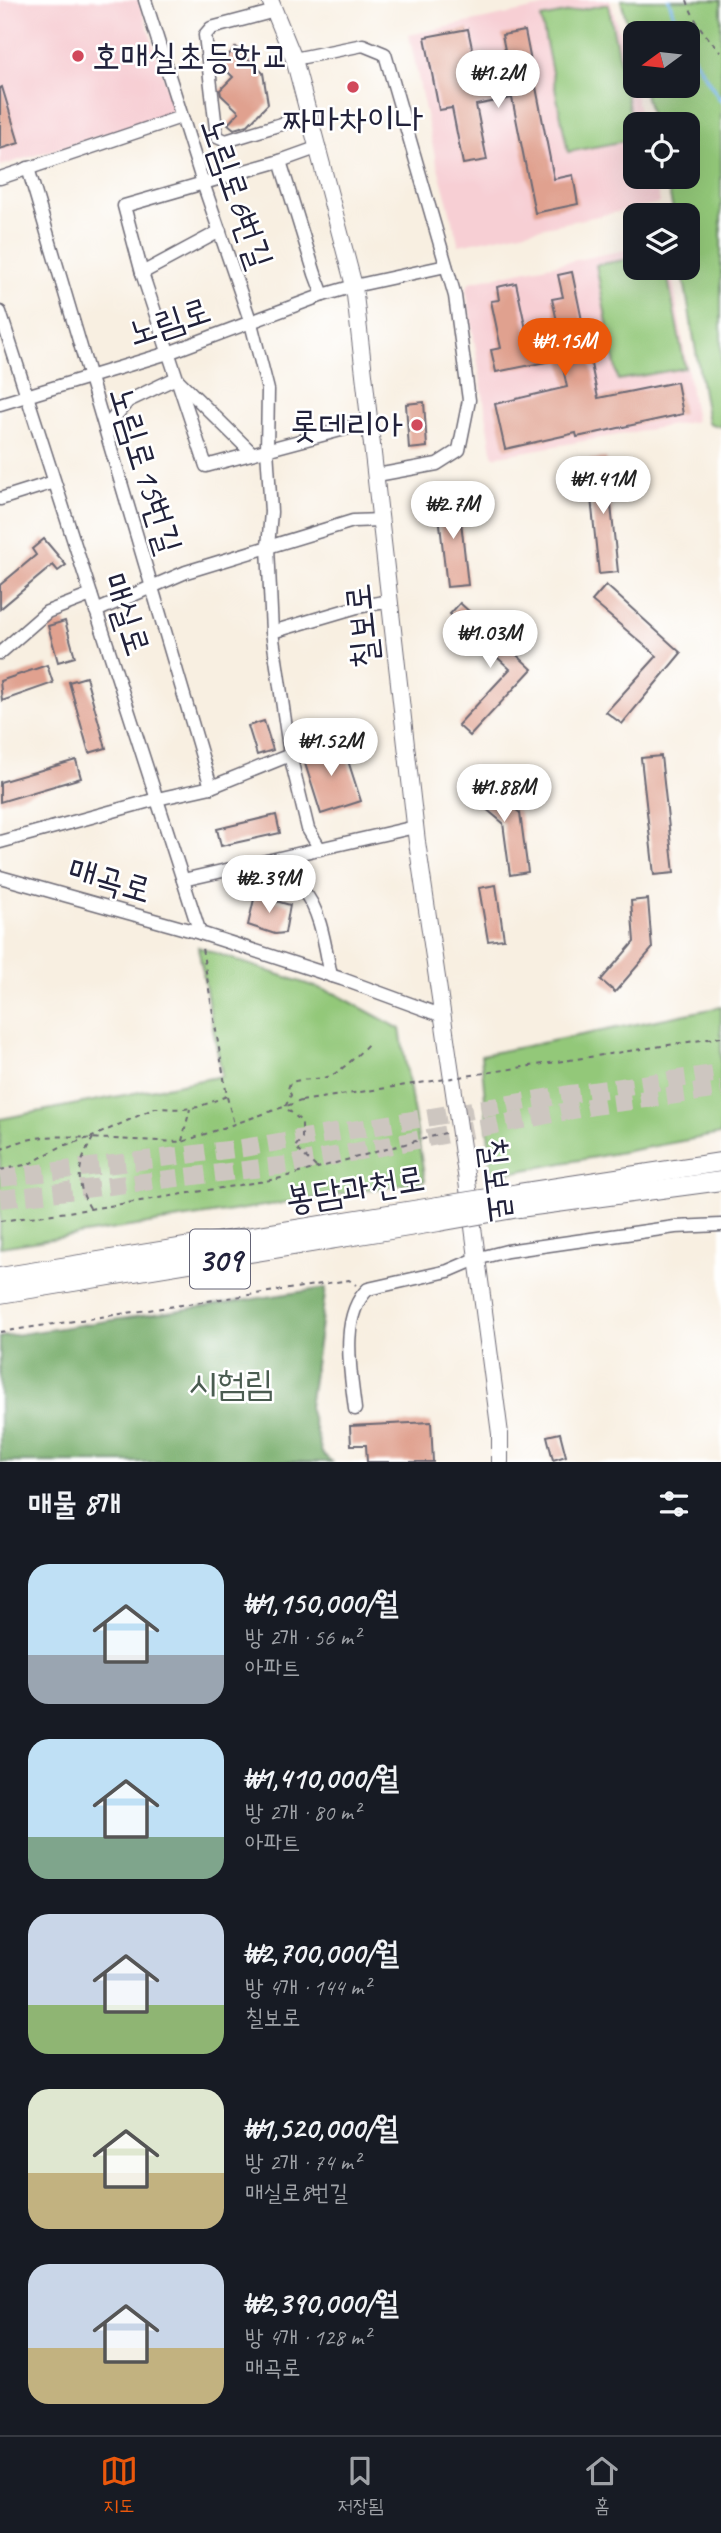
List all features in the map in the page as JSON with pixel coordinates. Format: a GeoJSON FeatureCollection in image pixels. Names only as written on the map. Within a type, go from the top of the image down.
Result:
{"type":"FeatureCollection","features":[{"type":"Feature","properties":{"kind":"highway","name":"봉담과천로"},"geometry":{"type":"LineString","coordinates":[[0,1294],[721,1163]]}},
{"type":"Feature","properties":{"kind":"highway","name":"봉담과천로"},"geometry":{"type":"LineString","coordinates":[[519,1200],[721,1181]]}},
{"type":"Feature","properties":{"kind":"highway","name":"봉담과천로"},"geometry":{"type":"LineString","coordinates":[[0,1277],[438,1214]]}},
{"type":"Feature","properties":{"kind":"main road","name":"칠보로"},"geometry":{"type":"LineString","coordinates":[[272,6],[294,59],[311,115],[354,286],[415,827],[460,1129],[500,1434],[500,1462]]}},
{"type":"Feature","properties":{"kind":"street","name":"노림로6번길"},"geometry":{"type":"LineString","coordinates":[[145,0],[181,117],[251,323],[268,390],[267,449],[271,512],[268,547],[272,632],[290,755],[308,829],[320,849]]}},
{"type":"Feature","properties":{"kind":"street"},"geometry":{"type":"LineString","coordinates":[[272,6],[211,28],[205,35],[217,136],[226,141],[311,115]]}},
{"type":"Feature","properties":{"kind":"street"},"geometry":{"type":"LineString","coordinates":[[294,59],[363,45],[385,54],[455,296],[469,400],[459,450],[438,464],[377,475]]}},
{"type":"Feature","properties":{"kind":"street"},"geometry":{"type":"LineString","coordinates":[[0,178],[181,117]]}},
{"type":"Feature","properties":{"kind":"street"},"geometry":{"type":"LineString","coordinates":[[319,147],[124,206],[142,273],[206,466],[371,422]]}},
{"type":"Feature","properties":{"kind":"street"},"geometry":{"type":"LineString","coordinates":[[280,160],[314,274],[323,295]]}},
{"type":"Feature","properties":{"kind":"street","name":"노림로15번길"},"geometry":{"type":"LineString","coordinates":[[28,168],[211,787]]}},
{"type":"Feature","properties":{"kind":"street"},"geometry":{"type":"LineString","coordinates":[[142,273],[220,231]]}},
{"type":"Feature","properties":{"kind":"street","name":"노림로"},"geometry":{"type":"LineString","coordinates":[[0,404],[168,353],[323,295],[446,266]]}},
{"type":"Feature","properties":{"kind":"street","name":"매실로"},"geometry":{"type":"LineString","coordinates":[[0,312],[200,933]]}},
{"type":"Feature","properties":{"kind":"street"},"geometry":{"type":"LineString","coordinates":[[105,428],[128,401],[176,378]]}},
{"type":"Feature","properties":{"kind":"street"},"geometry":{"type":"LineString","coordinates":[[176,378],[252,453]]}},
{"type":"Feature","properties":{"kind":"street"},"geometry":{"type":"LineString","coordinates":[[0,499],[54,482]]}},
{"type":"Feature","properties":{"kind":"street"},"geometry":{"type":"LineString","coordinates":[[96,611],[186,572],[353,521],[382,520]]}},
{"type":"Feature","properties":{"kind":"street"},"geometry":{"type":"LineString","coordinates":[[0,653],[47,612],[91,595]]}},
{"type":"Feature","properties":{"kind":"street"},"geometry":{"type":"LineString","coordinates":[[272,632],[357,607],[390,601]]}},
{"type":"Feature","properties":{"kind":"street"},"geometry":{"type":"LineString","coordinates":[[0,842],[211,787],[290,755]]}},
{"type":"Feature","properties":{"kind":"street"},"geometry":{"type":"LineString","coordinates":[[183,880],[415,827]]}},
{"type":"Feature","properties":{"kind":"street"},"geometry":{"type":"LineString","coordinates":[[254,864],[303,891],[313,908],[324,938],[331,976]]}},
{"type":"Feature","properties":{"kind":"street","name":"매곡로"},"geometry":{"type":"LineString","coordinates":[[0,877],[200,933],[443,1016]]}},
{"type":"Feature","properties":{"kind":"street"},"geometry":{"type":"LineString","coordinates":[[355,1409],[348,1349],[356,1305],[365,1292],[383,1285],[448,1271],[476,1259],[507,1251],[675,1227],[721,1225]]}},
{"type":"Feature","properties":{"kind":"path"},"geometry":{"type":"LineString","coordinates":[[687,0],[693,18],[721,52]]}},
{"type":"Feature","properties":{"kind":"path"},"geometry":{"type":"LineString","coordinates":[[200,933],[226,1096],[234,1124]]}},
{"type":"Feature","properties":{"kind":"path"},"geometry":{"type":"LineString","coordinates":[[0,1150],[12,1144],[50,1135],[182,1142],[301,1101],[721,1037]]}},
{"type":"Feature","properties":{"kind":"path"},"geometry":{"type":"LineString","coordinates":[[285,1107],[291,1095],[288,1089],[290,1083],[332,1076],[370,1042]]}},
{"type":"Feature","properties":{"kind":"path"},"geometry":{"type":"LineString","coordinates":[[0,1170],[29,1164],[62,1146],[91,1138],[155,1108],[191,1108],[226,1096]]}},
{"type":"Feature","properties":{"kind":"path"},"geometry":{"type":"LineString","coordinates":[[285,1107],[302,1122],[302,1138],[295,1147],[317,1168]]}},
{"type":"Feature","properties":{"kind":"path"},"geometry":{"type":"LineString","coordinates":[[182,1142],[191,1108]]}},
{"type":"Feature","properties":{"kind":"path"},"geometry":{"type":"LineString","coordinates":[[0,1221],[277,1179],[460,1129]]}},
{"type":"Feature","properties":{"kind":"path"},"geometry":{"type":"LineString","coordinates":[[90,1209],[81,1190],[80,1170],[82,1157],[91,1138]]}},
{"type":"Feature","properties":{"kind":"path"},"geometry":{"type":"LineString","coordinates":[[0,1332],[349,1280],[365,1292]]}},
{"type":"Feature","properties":{"kind":"shaded area","name":"호매실초등학교"},"geometry":{"type":"Polygon","coordinates":[[[0,0],[139,0],[175,113],[0,166],[0,0]]]}},
{"type":"Feature","properties":{"kind":"shaded area"},"geometry":{"type":"Polygon","coordinates":[[[575,0],[610,0],[623,45],[623,98],[636,98],[639,112],[623,112],[623,189],[657,189],[660,203],[623,203],[623,211],[459,245],[434,152],[409,35],[575,0]]]}},
{"type":"Feature","properties":{"kind":"shaded area"},"geometry":{"type":"Polygon","coordinates":[[[623,250],[623,280],[673,280],[696,421],[493,457],[466,289],[470,282],[623,250]]]}},
{"type":"Feature","properties":{"kind":"green space"},"geometry":{"type":"Polygon","coordinates":[[[621,0],[721,0],[721,427],[708,423],[684,280],[700,280],[700,203],[671,203],[669,189],[700,189],[700,112],[650,112],[646,98],[700,98],[700,21],[626,21],[621,0]]]}},
{"type":"Feature","properties":{"kind":"green space"},"geometry":{"type":"Polygon","coordinates":[[[608,4],[623,79],[623,98],[627,98],[630,112],[623,112],[623,141],[568,152],[541,18],[608,4]]]}},
{"type":"Feature","properties":{"kind":"green space"},"geometry":{"type":"Polygon","coordinates":[[[623,260],[623,280],[668,280],[685,368],[618,380],[596,265],[623,260]]]}},
{"type":"Feature","properties":{"kind":"green space"},"geometry":{"type":"Polygon","coordinates":[[[198,947],[336,994],[400,1029],[425,1181],[0,1247],[0,1119],[222,1076],[198,947]]]}},
{"type":"Feature","properties":{"kind":"green space"},"geometry":{"type":"Polygon","coordinates":[[[721,1007],[721,1134],[492,1176],[481,1055],[721,1007]]]}},
{"type":"Feature","properties":{"kind":"green space","name":"시험림"},"geometry":{"type":"Polygon","coordinates":[[[326,1288],[309,1407],[322,1453],[332,1462],[0,1462],[0,1337],[326,1288]]]}},
{"type":"Feature","properties":{"kind":"building"},"geometry":{"type":"Polygon","coordinates":[[[468,29],[480,86],[511,80],[502,35],[525,31],[554,179],[573,175],[578,204],[535,213],[512,98],[476,105],[487,160],[463,164],[452,108],[439,110],[425,37],[468,29]]]}},
{"type":"Feature","properties":{"kind":"building"},"geometry":{"type":"Polygon","coordinates":[[[236,47],[263,73],[268,104],[248,125],[234,129],[228,124],[239,112],[221,95],[220,90],[233,77],[220,64],[236,47]]]}},
{"type":"Feature","properties":{"kind":"building"},"geometry":{"type":"Polygon","coordinates":[[[2,87],[19,143],[0,149],[0,88],[2,87]]]}},
{"type":"Feature","properties":{"kind":"building"},"geometry":{"type":"Polygon","coordinates":[[[572,272],[598,398],[677,382],[683,414],[577,437],[576,433],[505,449],[495,404],[567,387],[561,359],[496,372],[491,350],[501,348],[491,301],[499,300],[497,287],[516,283],[529,343],[552,338],[549,322],[557,321],[552,299],[563,297],[558,275],[572,272]]]}},
{"type":"Feature","properties":{"kind":"building","name":"롯데리아"},"geometry":{"type":"Polygon","coordinates":[[[424,402],[427,447],[409,449],[406,404],[424,402]]]}},
{"type":"Feature","properties":{"kind":"building"},"geometry":{"type":"Polygon","coordinates":[[[606,458],[618,572],[599,574],[587,460],[606,458]]]}},
{"type":"Feature","properties":{"kind":"building"},"geometry":{"type":"Polygon","coordinates":[[[458,494],[468,585],[447,587],[437,497],[458,494]]]}},
{"type":"Feature","properties":{"kind":"building"},"geometry":{"type":"Polygon","coordinates":[[[44,539],[66,565],[58,571],[53,565],[0,609],[0,585],[36,555],[32,549],[44,539]]]}},
{"type":"Feature","properties":{"kind":"building"},"geometry":{"type":"Polygon","coordinates":[[[606,585],[681,653],[622,724],[606,712],[657,656],[592,601],[606,585]]]}},
{"type":"Feature","properties":{"kind":"building"},"geometry":{"type":"Polygon","coordinates":[[[460,603],[532,669],[470,736],[458,725],[510,669],[450,614],[460,603]]]}},
{"type":"Feature","properties":{"kind":"building"},"geometry":{"type":"Polygon","coordinates":[[[65,621],[75,657],[58,662],[48,626],[65,621]]]}},
{"type":"Feature","properties":{"kind":"building"},"geometry":{"type":"Polygon","coordinates":[[[47,665],[53,683],[2,701],[0,681],[47,665]]]}},
{"type":"Feature","properties":{"kind":"building"},"geometry":{"type":"Polygon","coordinates":[[[86,677],[106,748],[89,753],[69,682],[86,677]]]}},
{"type":"Feature","properties":{"kind":"building"},"geometry":{"type":"Polygon","coordinates":[[[264,721],[273,750],[257,755],[248,726],[264,721]]]}},
{"type":"Feature","properties":{"kind":"building"},"geometry":{"type":"Polygon","coordinates":[[[342,742],[361,801],[321,814],[302,754],[342,742]]]}},
{"type":"Feature","properties":{"kind":"building"},"geometry":{"type":"Polygon","coordinates":[[[661,756],[674,873],[654,875],[641,758],[661,756]]]}},
{"type":"Feature","properties":{"kind":"building"},"geometry":{"type":"Polygon","coordinates":[[[76,760],[81,778],[0,802],[0,782],[76,760]]]}},
{"type":"Feature","properties":{"kind":"building"},"geometry":{"type":"Polygon","coordinates":[[[473,776],[520,813],[528,872],[510,875],[503,823],[466,792],[473,776]]]}},
{"type":"Feature","properties":{"kind":"building"},"geometry":{"type":"Polygon","coordinates":[[[276,815],[280,833],[221,846],[217,829],[276,815]]]}},
{"type":"Feature","properties":{"kind":"building"},"geometry":{"type":"Polygon","coordinates":[[[496,885],[504,939],[488,941],[479,888],[496,885]]]}},
{"type":"Feature","properties":{"kind":"building"},"geometry":{"type":"Polygon","coordinates":[[[255,895],[290,905],[285,933],[275,934],[248,925],[255,895]]]}},
{"type":"Feature","properties":{"kind":"building"},"geometry":{"type":"Polygon","coordinates":[[[648,899],[652,949],[615,992],[601,980],[634,942],[631,901],[648,899]]]}},
{"type":"Feature","properties":{"kind":"building"},"geometry":{"type":"Polygon","coordinates":[[[431,1422],[433,1462],[367,1462],[366,1445],[351,1445],[350,1426],[431,1422]]]}},
{"type":"Feature","properties":{"kind":"building"},"geometry":{"type":"Polygon","coordinates":[[[560,1433],[566,1456],[553,1460],[547,1436],[560,1433]]]}},
{"type":"Feature","properties":{"kind":"waterway"},"geometry":{"type":"LineString","coordinates":[[669,0],[676,21]]}},
{"type":"Feature","properties":{"kind":"waterway"},"geometry":{"type":"LineString","coordinates":[[700,68],[721,101]]}},
{"type":"Feature","properties":{"kind":"tunnel"},"geometry":{"type":"LineString","coordinates":[[0,1178],[243,1148],[570,1094],[721,1073]]}},
{"type":"Feature","properties":{"kind":"tunnel"},"geometry":{"type":"LineString","coordinates":[[0,1199],[287,1165],[594,1106],[721,1089]]}},
{"type":"Feature","properties":{"kind":"place","name":"호매실초등학교"},"geometry":{"type":"Point","coordinates":[78,56]}},
{"type":"Feature","properties":{"kind":"place","name":"짜마차이나"},"geometry":{"type":"Point","coordinates":[353,87]}},
{"type":"Feature","properties":{"kind":"place","name":"롯데리아"},"geometry":{"type":"Point","coordinates":[417,425]}}]}
